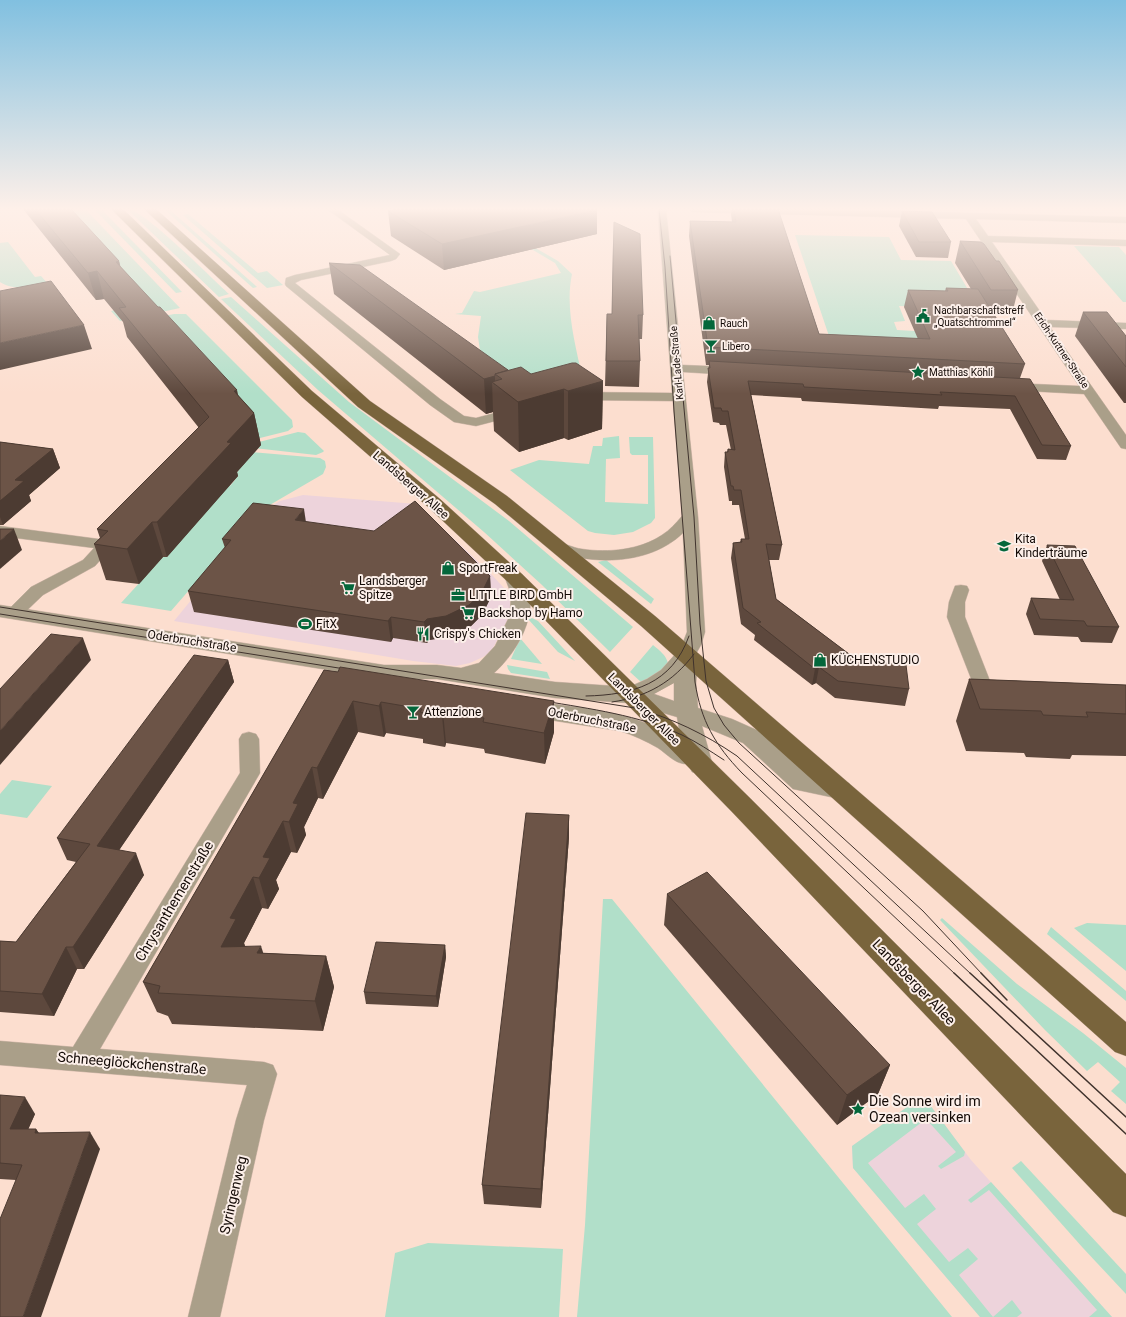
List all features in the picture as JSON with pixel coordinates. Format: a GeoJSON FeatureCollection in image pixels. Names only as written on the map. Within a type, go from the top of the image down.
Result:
{"type":"FeatureCollection","features":[{"type":"Feature","properties":{"kind":"main road","name":"Landsberger Allee"},"geometry":{"type":"LineString","coordinates":[[179,270],[307,394],[434,503],[515,578],[700,766],[742,806],[1126,1199]]}},
{"type":"Feature","properties":{"kind":"main road"},"geometry":{"type":"LineString","coordinates":[[217,270],[364,404],[501,500],[687,655],[1126,1042]]}},
{"type":"Feature","properties":{"kind":"street"},"geometry":{"type":"LineString","coordinates":[[331,270],[299,277],[290,280],[290,284],[435,402],[460,419],[476,422],[530,407]]}},
{"type":"Feature","properties":{"kind":"street","name":"Karl-Lade-Straße"},"geometry":{"type":"LineString","coordinates":[[667,270],[690,517],[696,632],[687,655]]}},
{"type":"Feature","properties":{"kind":"street","name":"Erich-Kuttner-Straße"},"geometry":{"type":"LineString","coordinates":[[1007,270],[1126,444]]}},
{"type":"Feature","properties":{"kind":"street"},"geometry":{"type":"LineString","coordinates":[[1044,323],[1126,326]]}},
{"type":"Feature","properties":{"kind":"street"},"geometry":{"type":"LineString","coordinates":[[676,368],[746,372]]}},
{"type":"Feature","properties":{"kind":"street"},"geometry":{"type":"LineString","coordinates":[[998,386],[1089,390]]}},
{"type":"Feature","properties":{"kind":"street"},"geometry":{"type":"LineString","coordinates":[[563,398],[584,395],[679,397]]}},
{"type":"Feature","properties":{"kind":"street"},"geometry":{"type":"LineString","coordinates":[[558,547],[581,554],[607,556],[637,551],[667,539],[690,517]]}},
{"type":"Feature","properties":{"kind":"street"},"geometry":{"type":"LineString","coordinates":[[0,531],[106,546],[89,563],[37,591],[7,612]]}},
{"type":"Feature","properties":{"kind":"street","name":"Oderbruchstraße"},"geometry":{"type":"LineString","coordinates":[[460,676],[487,668],[504,649],[520,615],[521,594],[515,578]]}},
{"type":"Feature","properties":{"kind":"street"},"geometry":{"type":"LineString","coordinates":[[961,590],[957,602],[956,618],[981,681],[990,697],[1013,698]]}},
{"type":"Feature","properties":{"kind":"street","name":"Oderbruchstraße"},"geometry":{"type":"LineString","coordinates":[[7,612],[384,672],[437,672],[555,690],[630,695],[688,712],[751,737],[802,783],[840,790]]}},
{"type":"Feature","properties":{"kind":"street","name":"Oderbruchstraße"},"geometry":{"type":"LineString","coordinates":[[630,695],[652,686],[668,677],[675,671],[687,655]]}},
{"type":"Feature","properties":{"kind":"street","name":"Landsberger Allee"},"geometry":{"type":"LineString","coordinates":[[687,655],[684,677],[688,712],[692,738],[700,766]]}},
{"type":"Feature","properties":{"kind":"street","name":"Oderbruchstraße"},"geometry":{"type":"LineString","coordinates":[[384,672],[428,693]]}},
{"type":"Feature","properties":{"kind":"street","name":"Oderbruchstraße"},"geometry":{"type":"LineString","coordinates":[[506,705],[621,723],[641,729],[666,742],[700,766]]}},
{"type":"Feature","properties":{"kind":"street","name":"Chrysanthemenstraße"},"geometry":{"type":"LineString","coordinates":[[80,1059],[250,773],[249,739]]}},
{"type":"Feature","properties":{"kind":"street","name":"Schneeglöckchenstraße"},"geometry":{"type":"LineString","coordinates":[[0,1053],[264,1074]]}},
{"type":"Feature","properties":{"kind":"street","name":"Syringenweg"},"geometry":{"type":"LineString","coordinates":[[204,1317],[250,1120],[264,1074]]}},
{"type":"Feature","properties":{"kind":"shaded area","name":"Landsberger Spitze"},"geometry":{"type":"Polygon","coordinates":[[[303,495],[417,504],[493,576],[512,597],[512,611],[491,652],[470,663],[456,666],[413,661],[174,621],[265,510],[280,501],[303,495]]]}},
{"type":"Feature","properties":{"kind":"shaded area"},"geometry":{"type":"Polygon","coordinates":[[[917,1100],[927,1101],[971,1160],[1112,1317],[980,1317],[853,1168],[852,1146],[917,1100]]]}},
{"type":"Feature","properties":{"kind":"green space"},"geometry":{"type":"Polygon","coordinates":[[[0,270],[30,270],[35,277],[41,276],[49,285],[11,287],[0,282],[0,270]]]}},
{"type":"Feature","properties":{"kind":"green space"},"geometry":{"type":"Polygon","coordinates":[[[107,270],[144,270],[180,308],[120,321],[111,311],[137,305],[107,270]]]}},
{"type":"Feature","properties":{"kind":"green space"},"geometry":{"type":"Polygon","coordinates":[[[154,270],[161,270],[182,292],[176,293],[154,270]]]}},
{"type":"Feature","properties":{"kind":"green space"},"geometry":{"type":"Polygon","coordinates":[[[191,270],[204,270],[229,294],[219,297],[191,270]]]}},
{"type":"Feature","properties":{"kind":"green space"},"geometry":{"type":"Polygon","coordinates":[[[233,270],[238,270],[257,287],[253,288],[233,270]]]}},
{"type":"Feature","properties":{"kind":"green space"},"geometry":{"type":"Polygon","coordinates":[[[247,270],[255,270],[258,273],[267,271],[283,285],[267,288],[247,270]]]}},
{"type":"Feature","properties":{"kind":"green space"},"geometry":{"type":"Polygon","coordinates":[[[559,270],[568,270],[572,274],[570,287],[570,312],[582,376],[519,403],[480,350],[478,337],[481,316],[455,314],[462,313],[474,291],[480,292],[561,273],[559,270]]]}},
{"type":"Feature","properties":{"kind":"green space"},"geometry":{"type":"Polygon","coordinates":[[[807,270],[957,270],[982,313],[929,307],[899,306],[905,321],[894,322],[897,330],[915,331],[921,343],[831,342],[807,270]]]}},
{"type":"Feature","properties":{"kind":"green space"},"geometry":{"type":"Polygon","coordinates":[[[1095,270],[1126,270],[1126,302],[1123,302],[1095,270]]]}},
{"type":"Feature","properties":{"kind":"green space"},"geometry":{"type":"Polygon","coordinates":[[[231,297],[349,402],[509,521],[633,627],[610,652],[542,585],[484,532],[318,390],[221,299],[231,297]]]}},
{"type":"Feature","properties":{"kind":"green space"},"geometry":{"type":"Polygon","coordinates":[[[174,314],[186,314],[292,420],[293,427],[288,431],[256,439],[150,319],[174,314]]]}},
{"type":"Feature","properties":{"kind":"green space"},"geometry":{"type":"Polygon","coordinates":[[[298,432],[305,433],[324,451],[316,455],[254,448],[255,443],[298,432]]]}},
{"type":"Feature","properties":{"kind":"green space"},"geometry":{"type":"Polygon","coordinates":[[[619,436],[620,458],[606,459],[605,502],[648,504],[648,455],[632,455],[630,453],[629,437],[653,437],[655,518],[651,523],[633,532],[614,535],[588,531],[510,470],[539,460],[589,464],[593,446],[602,446],[603,438],[619,436]]]}},
{"type":"Feature","properties":{"kind":"green space"},"geometry":{"type":"Polygon","coordinates":[[[252,452],[320,458],[325,461],[326,467],[323,474],[256,513],[171,611],[121,603],[163,557],[167,557],[196,519],[200,519],[226,486],[230,486],[238,476],[235,475],[252,452]]]}},
{"type":"Feature","properties":{"kind":"green space"},"geometry":{"type":"Polygon","coordinates":[[[606,560],[654,599],[651,604],[598,562],[606,560]]]}},
{"type":"Feature","properties":{"kind":"green space"},"geometry":{"type":"Polygon","coordinates":[[[532,618],[538,621],[575,661],[558,652],[528,619],[532,618]]]}},
{"type":"Feature","properties":{"kind":"green space"},"geometry":{"type":"Polygon","coordinates":[[[520,638],[542,664],[511,659],[520,638]]]}},
{"type":"Feature","properties":{"kind":"green space"},"geometry":{"type":"Polygon","coordinates":[[[653,645],[664,655],[668,663],[666,667],[653,677],[641,682],[630,672],[653,645]]]}},
{"type":"Feature","properties":{"kind":"green space"},"geometry":{"type":"Polygon","coordinates":[[[507,665],[547,672],[550,679],[511,673],[507,665]]]}},
{"type":"Feature","properties":{"kind":"green space"},"geometry":{"type":"Polygon","coordinates":[[[12,780],[52,786],[27,818],[0,814],[0,794],[12,780]]]}},
{"type":"Feature","properties":{"kind":"green space"},"geometry":{"type":"Polygon","coordinates":[[[603,899],[612,899],[952,1317],[577,1317],[585,1225],[603,899]]]}},
{"type":"Feature","properties":{"kind":"green space"},"geometry":{"type":"Polygon","coordinates":[[[942,918],[1017,984],[1083,1033],[1126,1068],[1126,1104],[1111,1091],[1120,1082],[1098,1062],[1087,1071],[1045,1030],[940,920],[942,918]]]}},
{"type":"Feature","properties":{"kind":"green space"},"geometry":{"type":"Polygon","coordinates":[[[1087,923],[1126,925],[1126,971],[1074,928],[1087,923]]]}},
{"type":"Feature","properties":{"kind":"green space"},"geometry":{"type":"Polygon","coordinates":[[[1051,927],[1126,991],[1126,1001],[1047,934],[1051,927]]]}},
{"type":"Feature","properties":{"kind":"green space"},"geometry":{"type":"Polygon","coordinates":[[[917,1100],[927,1101],[965,1152],[964,1156],[941,1169],[938,1166],[956,1152],[926,1119],[868,1163],[905,1208],[924,1194],[936,1209],[917,1224],[949,1262],[968,1248],[978,1259],[959,1275],[993,1317],[980,1317],[853,1168],[852,1146],[917,1100]]]}},
{"type":"Feature","properties":{"kind":"green space"},"geometry":{"type":"Polygon","coordinates":[[[1021,1161],[1126,1274],[1126,1294],[1012,1168],[1021,1161]]]}},
{"type":"Feature","properties":{"kind":"green space"},"geometry":{"type":"Polygon","coordinates":[[[991,1182],[1112,1317],[1089,1317],[1097,1310],[989,1190],[971,1203],[968,1200],[991,1182]]]}},
{"type":"Feature","properties":{"kind":"green space"},"geometry":{"type":"Polygon","coordinates":[[[428,1243],[563,1249],[559,1317],[385,1317],[395,1253],[428,1243]]]}},
{"type":"Feature","properties":{"kind":"green space"},"geometry":{"type":"Polygon","coordinates":[[[1012,1300],[1022,1313],[1017,1317],[993,1317],[1012,1300]]]}},
{"type":"Feature","properties":{"kind":"building"},"geometry":{"type":"Polygon","coordinates":[[[86,270],[124,270],[237,390],[234,391],[254,413],[227,442],[231,443],[157,522],[152,522],[127,549],[94,544],[108,531],[97,529],[209,417],[119,308],[126,307],[97,271],[88,273],[86,270]]]}},
{"type":"Feature","properties":{"kind":"building"},"geometry":{"type":"Polygon","coordinates":[[[339,270],[368,270],[508,370],[484,379],[339,270]]]}},
{"type":"Feature","properties":{"kind":"building"},"geometry":{"type":"Polygon","coordinates":[[[613,270],[641,270],[643,315],[638,315],[640,361],[606,361],[607,314],[612,314],[613,270]]]}},
{"type":"Feature","properties":{"kind":"building"},"geometry":{"type":"Polygon","coordinates":[[[697,270],[798,270],[819,334],[930,339],[908,290],[948,291],[946,288],[978,289],[1025,364],[708,347],[697,270]]]}},
{"type":"Feature","properties":{"kind":"building"},"geometry":{"type":"Polygon","coordinates":[[[979,270],[1005,270],[1018,290],[991,290],[979,270]]]}},
{"type":"Feature","properties":{"kind":"building"},"geometry":{"type":"Polygon","coordinates":[[[51,281],[84,325],[0,343],[0,291],[51,281]]]}},
{"type":"Feature","properties":{"kind":"building"},"geometry":{"type":"Polygon","coordinates":[[[1083,312],[1107,312],[1126,336],[1126,367],[1083,312]]]}},
{"type":"Feature","properties":{"kind":"building"},"geometry":{"type":"Polygon","coordinates":[[[709,361],[1030,379],[1071,446],[1042,445],[1015,396],[940,392],[942,395],[804,387],[803,384],[748,381],[782,545],[766,544],[776,599],[857,660],[906,665],[909,689],[838,681],[819,667],[815,669],[757,623],[761,622],[743,608],[733,543],[742,542],[741,539],[749,539],[741,490],[734,490],[733,486],[731,486],[725,452],[728,452],[728,449],[735,450],[728,411],[722,411],[721,408],[714,408],[708,368],[710,368],[709,361]]]}},
{"type":"Feature","properties":{"kind":"building"},"geometry":{"type":"Polygon","coordinates":[[[576,363],[603,381],[568,391],[564,389],[518,402],[492,382],[502,379],[495,374],[521,367],[531,374],[576,363]]]}},
{"type":"Feature","properties":{"kind":"building"},"geometry":{"type":"Polygon","coordinates":[[[0,442],[53,449],[15,480],[24,481],[0,501],[0,442]]]}},
{"type":"Feature","properties":{"kind":"building","name":"Landsberger Spitze"},"geometry":{"type":"Polygon","coordinates":[[[415,501],[490,576],[481,594],[469,605],[446,616],[427,619],[424,622],[391,617],[388,621],[188,591],[231,540],[222,539],[253,503],[304,509],[295,520],[374,531],[415,501]]]}},
{"type":"Feature","properties":{"kind":"building"},"geometry":{"type":"Polygon","coordinates":[[[0,529],[14,529],[0,541],[0,529]]]}},
{"type":"Feature","properties":{"kind":"building"},"geometry":{"type":"Polygon","coordinates":[[[1047,545],[1075,546],[1119,627],[1087,626],[1084,621],[1040,619],[1031,598],[1074,600],[1047,545]]]}},
{"type":"Feature","properties":{"kind":"building"},"geometry":{"type":"Polygon","coordinates":[[[51,634],[83,638],[0,731],[0,689],[51,634]]]}},
{"type":"Feature","properties":{"kind":"building"},"geometry":{"type":"Polygon","coordinates":[[[194,655],[228,660],[97,846],[136,853],[73,947],[66,947],[42,994],[0,991],[0,941],[16,942],[90,844],[57,838],[194,655]]]}},
{"type":"Feature","properties":{"kind":"building"},"geometry":{"type":"Polygon","coordinates":[[[340,667],[554,701],[544,733],[483,722],[484,718],[443,712],[442,716],[420,712],[422,709],[381,702],[379,706],[353,701],[317,768],[312,767],[293,803],[298,804],[289,822],[283,821],[263,857],[270,858],[259,878],[253,877],[230,918],[236,919],[221,947],[261,946],[257,953],[326,956],[315,1001],[158,993],[160,986],[143,982],[324,670],[338,672],[340,667]]]}},
{"type":"Feature","properties":{"kind":"building"},"geometry":{"type":"Polygon","coordinates":[[[969,679],[1126,685],[1126,714],[1086,712],[1088,717],[1043,715],[1041,711],[980,709],[969,679]]]}},
{"type":"Feature","properties":{"kind":"building"},"geometry":{"type":"Polygon","coordinates":[[[526,813],[569,815],[541,1189],[482,1185],[526,813]]]}},
{"type":"Feature","properties":{"kind":"building"},"geometry":{"type":"Polygon","coordinates":[[[707,872],[890,1065],[847,1095],[667,894],[707,872]]]}},
{"type":"Feature","properties":{"kind":"building"},"geometry":{"type":"Polygon","coordinates":[[[376,942],[445,945],[436,996],[364,992],[376,942]]]}},
{"type":"Feature","properties":{"kind":"building"},"geometry":{"type":"Polygon","coordinates":[[[0,1095],[25,1097],[10,1129],[36,1129],[35,1133],[90,1132],[23,1317],[0,1317],[0,1219],[22,1165],[0,1163],[0,1095]]]}},
{"type":"Feature","properties":{"kind":"tram line"},"geometry":{"type":"LineString","coordinates":[[665,270],[674,411],[693,655]]}},
{"type":"Feature","properties":{"kind":"tram line"},"geometry":{"type":"LineString","coordinates":[[671,270],[694,517],[700,624],[706,681],[714,708],[724,725],[739,743],[923,911],[982,974]]}},
{"type":"Feature","properties":{"kind":"tram line"},"geometry":{"type":"LineString","coordinates":[[0,607],[635,708],[675,722],[719,745]]}},
{"type":"Feature","properties":{"kind":"tram line"},"geometry":{"type":"LineString","coordinates":[[0,614],[351,670]]}},
{"type":"Feature","properties":{"kind":"tram line"},"geometry":{"type":"LineString","coordinates":[[586,696],[620,693],[649,684],[661,676],[672,665],[682,652],[689,636]]}},
{"type":"Feature","properties":{"kind":"tram line"},"geometry":{"type":"LineString","coordinates":[[612,702],[625,700],[658,687],[677,673],[693,655]]}},
{"type":"Feature","properties":{"kind":"tram line"},"geometry":{"type":"LineString","coordinates":[[693,655],[695,682],[701,709],[705,721],[719,745]]}},
{"type":"Feature","properties":{"kind":"tram line"},"geometry":{"type":"LineString","coordinates":[[544,701],[648,722],[688,738],[724,760]]}},
{"type":"Feature","properties":{"kind":"tram line"},"geometry":{"type":"LineString","coordinates":[[719,745],[737,756],[971,974]]}},
{"type":"Feature","properties":{"kind":"tram line"},"geometry":{"type":"LineString","coordinates":[[719,745],[732,763],[742,773],[955,974]]}},
{"type":"Feature","properties":{"kind":"tram line"},"geometry":{"type":"LineString","coordinates":[[954,973],[1126,1134]]}},
{"type":"Feature","properties":{"kind":"tram line"},"geometry":{"type":"LineString","coordinates":[[970,973],[1126,1117]]}},
{"type":"Feature","properties":{"kind":"tram line"},"geometry":{"type":"LineString","coordinates":[[981,973],[1007,1000]]}},
{"type":"Feature","properties":{"kind":"place","name":"Nachbarschaftstreff „Quatschtrommel“"},"geometry":{"type":"Point","coordinates":[923,316]}},
{"type":"Feature","properties":{"kind":"place","name":"Rauch"},"geometry":{"type":"Point","coordinates":[709,323]}},
{"type":"Feature","properties":{"kind":"place","name":"Libero"},"geometry":{"type":"Point","coordinates":[711,346]}},
{"type":"Feature","properties":{"kind":"place","name":"Matthias Köhli"},"geometry":{"type":"Point","coordinates":[918,372]}},
{"type":"Feature","properties":{"kind":"place","name":"Kita Kinderträume"},"geometry":{"type":"Point","coordinates":[1004,546]}},
{"type":"Feature","properties":{"kind":"place","name":"SportFreak"},"geometry":{"type":"Point","coordinates":[448,568]}},
{"type":"Feature","properties":{"kind":"place","name":"Landsberger Spitze"},"geometry":{"type":"Point","coordinates":[348,588]}},
{"type":"Feature","properties":{"kind":"place","name":"LITTLE BIRD GmbH"},"geometry":{"type":"Point","coordinates":[458,595]}},
{"type":"Feature","properties":{"kind":"place","name":"Backshop by Hamo"},"geometry":{"type":"Point","coordinates":[468,613]}},
{"type":"Feature","properties":{"kind":"place","name":"FitX"},"geometry":{"type":"Point","coordinates":[305,624]}},
{"type":"Feature","properties":{"kind":"place","name":"Crispy's Chicken"},"geometry":{"type":"Point","coordinates":[423,634]}},
{"type":"Feature","properties":{"kind":"place","name":"KÜCHENSTUDIO"},"geometry":{"type":"Point","coordinates":[820,660]}},
{"type":"Feature","properties":{"kind":"place","name":"Attenzione"},"geometry":{"type":"Point","coordinates":[413,712]}},
{"type":"Feature","properties":{"kind":"place","name":"Die Sonne wird im Ozean versinken"},"geometry":{"type":"Point","coordinates":[858,1109]}}]}
